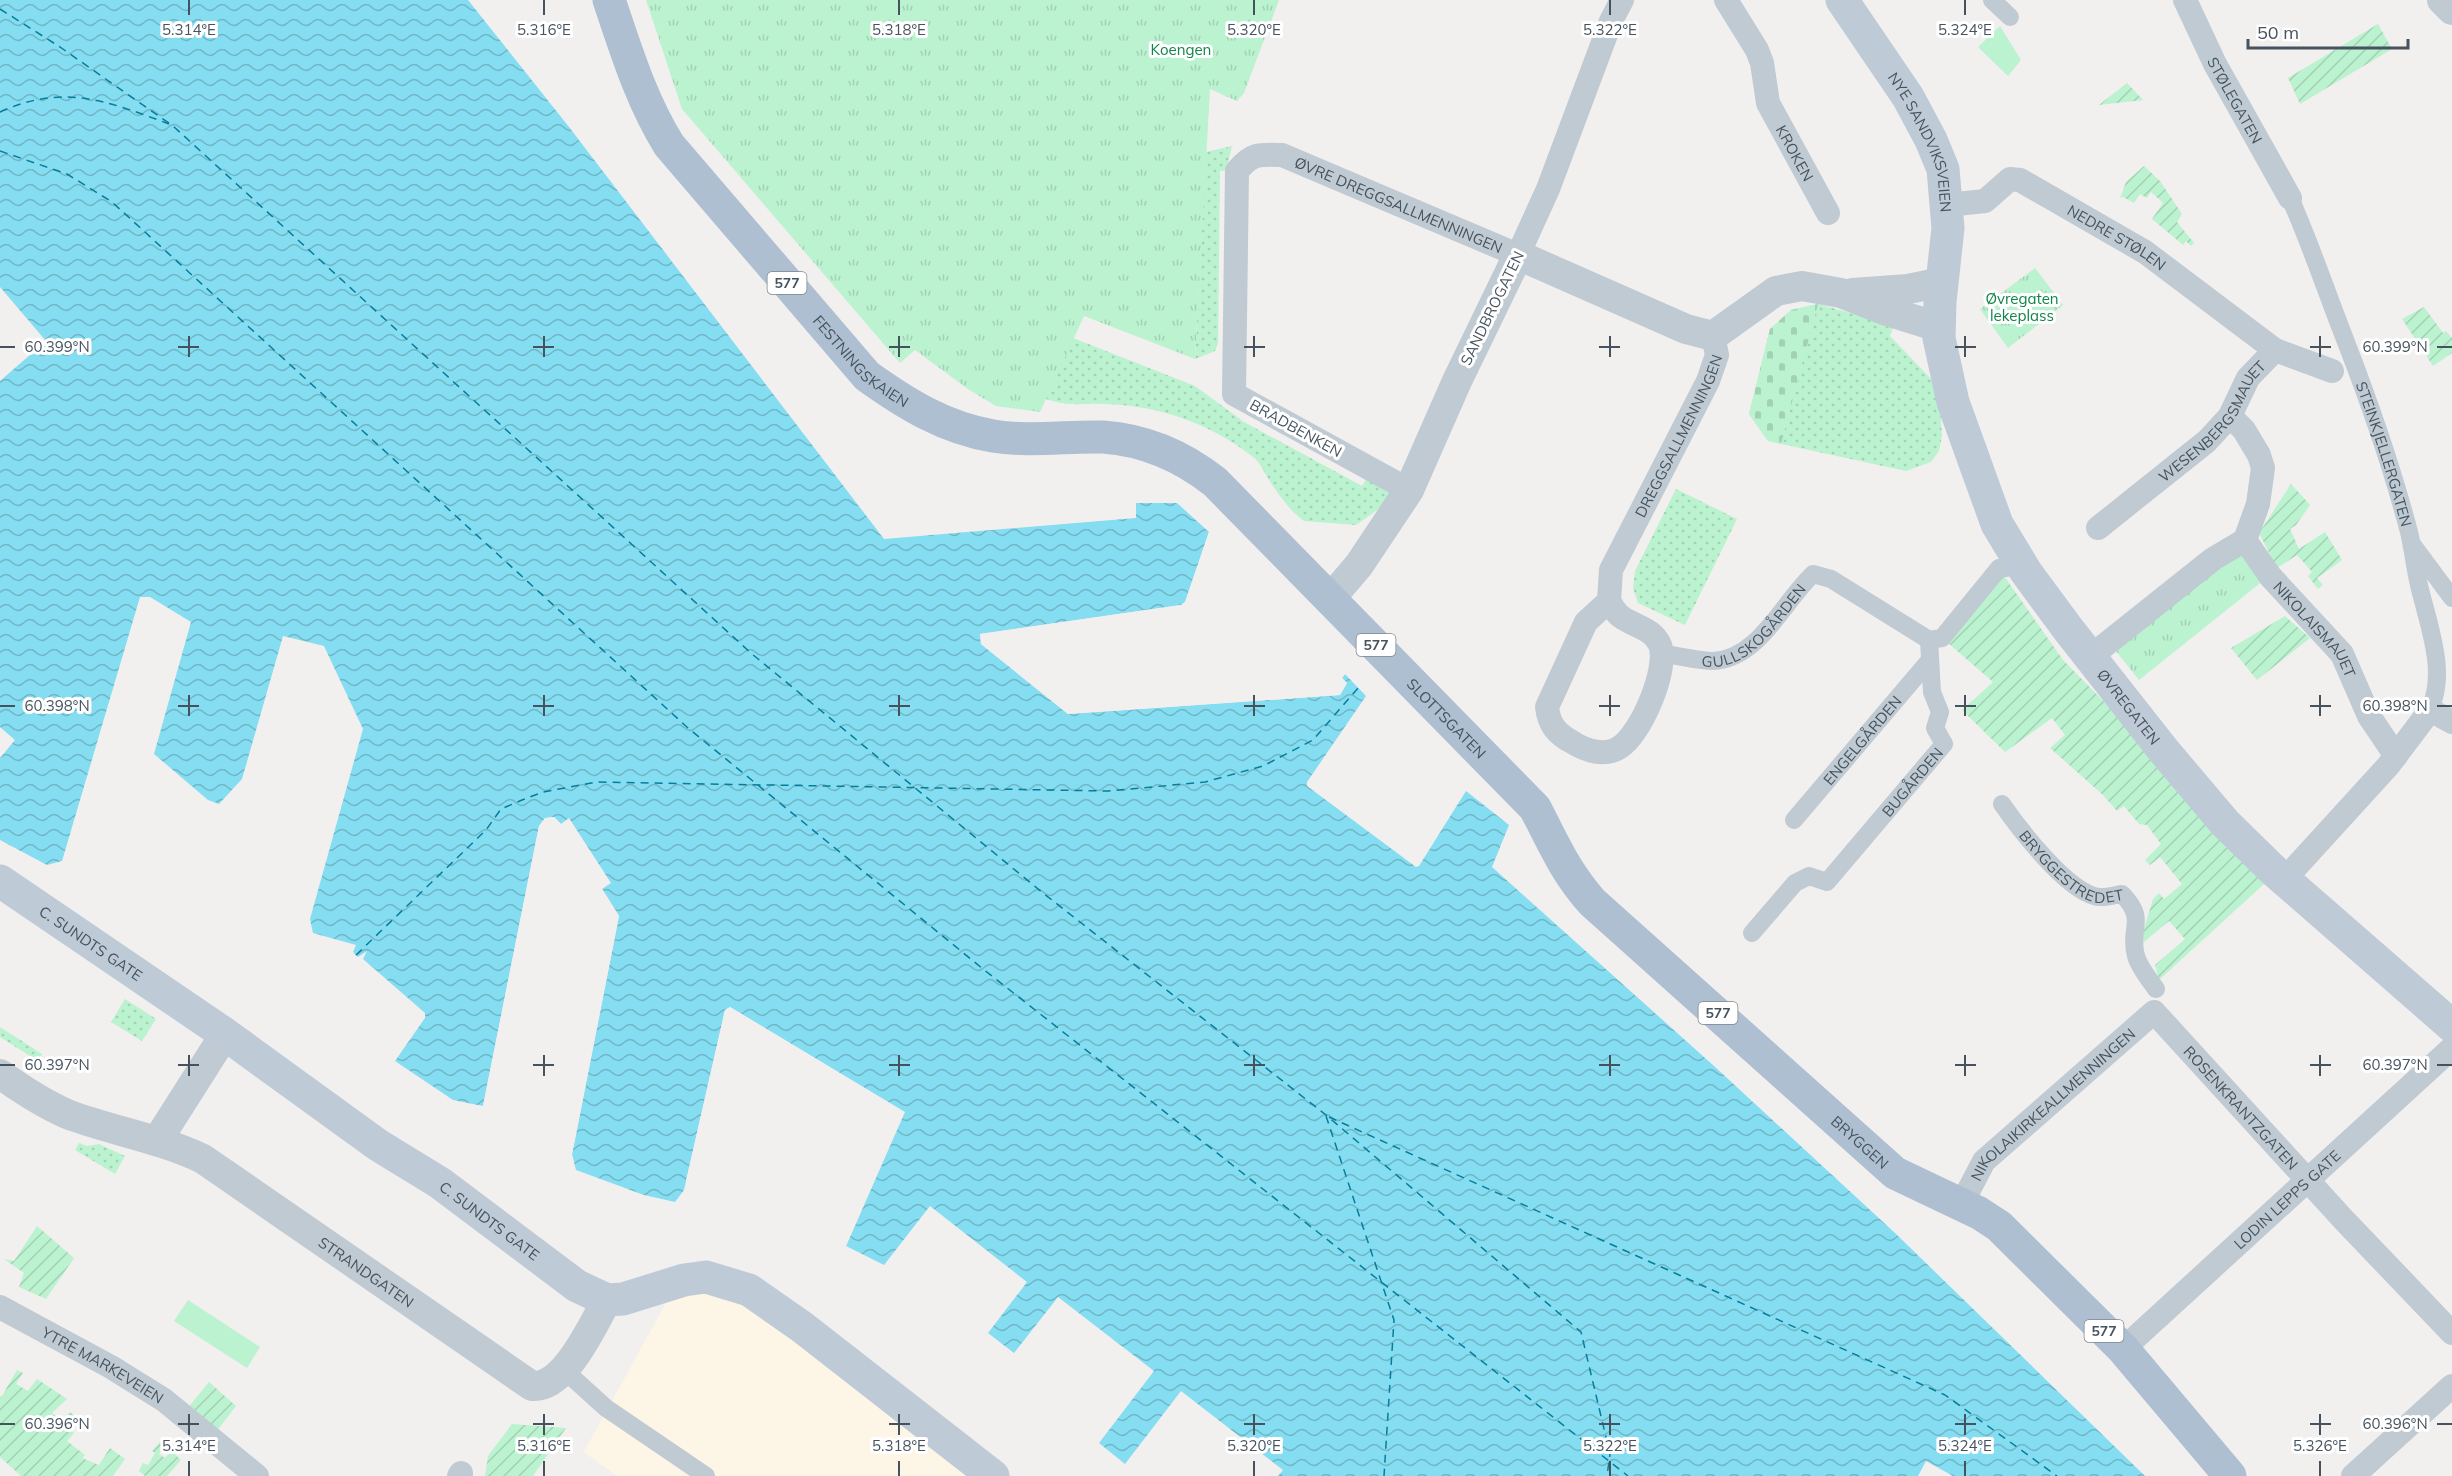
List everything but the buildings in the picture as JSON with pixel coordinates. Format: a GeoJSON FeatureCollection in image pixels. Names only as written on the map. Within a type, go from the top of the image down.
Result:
{"type":"FeatureCollection","features":[{"type":"Feature","properties":{"kind":"main road","name":"FESTNINGSKAIEN"},"geometry":{"type":"LineString","coordinates":[[609,0],[640,90],[669,146],[867,376],[905,403],[937,420],[962,429],[1029,440],[1102,437],[1134,441],[1162,449],[1193,465],[1215,482],[1330,599]]}},
{"type":"Feature","properties":{"kind":"main road","name":"NYE SANDVIKSVEIEN"},"geometry":{"type":"LineString","coordinates":[[1842,0],[1905,92],[1923,123],[1942,169],[1948,228],[1940,303]]}},
{"type":"Feature","properties":{"kind":"main road","name":"ØVREGATEN"},"geometry":{"type":"LineString","coordinates":[[1940,303],[1953,402],[1997,524],[2042,594],[2194,789],[2225,823],[2284,879],[2452,1026]]}},
{"type":"Feature","properties":{"kind":"main road","name":"SLOTTSGATEN"},"geometry":{"type":"LineString","coordinates":[[1330,599],[1512,783]]}},
{"type":"Feature","properties":{"kind":"main road","name":"BRYGGEN"},"geometry":{"type":"LineString","coordinates":[[1512,783],[1535,808],[1559,858],[1574,881],[1599,908],[1895,1173],[1999,1226],[2122,1349],[2230,1476]]}},
{"type":"Feature","properties":{"kind":"main road","name":"C. SUNDTS GATE"},"geometry":{"type":"LineString","coordinates":[[0,881],[225,1034],[378,1145],[440,1183],[577,1286],[607,1300]]}},
{"type":"Feature","properties":{"kind":"main road"},"geometry":{"type":"LineString","coordinates":[[607,1300],[623,1299],[706,1277],[749,1290],[802,1327],[993,1476]]}},
{"type":"Feature","properties":{"kind":"street","name":"SANDBROGATEN"},"geometry":{"type":"LineString","coordinates":[[1330,599],[1359,565],[1409,490],[1457,381],[1548,189],[1622,0]]}},
{"type":"Feature","properties":{"kind":"street","name":"KROKEN"},"geometry":{"type":"LineString","coordinates":[[1726,0],[1757,50],[1762,63],[1764,89],[1774,115],[1828,213]]}},
{"type":"Feature","properties":{"kind":"street"},"geometry":{"type":"LineString","coordinates":[[1992,0],[2010,17]]}},
{"type":"Feature","properties":{"kind":"street","name":"STØLEGATEN"},"geometry":{"type":"LineString","coordinates":[[2185,0],[2215,64],[2290,198]]}},
{"type":"Feature","properties":{"kind":"street"},"geometry":{"type":"LineString","coordinates":[[2442,0],[2452,10]]}},
{"type":"Feature","properties":{"kind":"street","name":"ØVRE DREGGSALLMENNINGEN"},"geometry":{"type":"LineString","coordinates":[[1248,159],[1260,154],[1282,155],[1686,329],[1713,336]]}},
{"type":"Feature","properties":{"kind":"street","name":"BRADBENKEN"},"geometry":{"type":"LineString","coordinates":[[1248,159],[1237,171],[1234,394],[1409,490]]}},
{"type":"Feature","properties":{"kind":"street","name":"NEDRE STØLEN"},"geometry":{"type":"LineString","coordinates":[[1947,205],[1985,201],[2010,178],[2020,180],[2145,252],[2275,350]]}},
{"type":"Feature","properties":{"kind":"street","name":"STEINKJELLERGATEN"},"geometry":{"type":"LineString","coordinates":[[2290,198],[2319,265],[2375,420],[2411,543]]}},
{"type":"Feature","properties":{"kind":"street","name":"DREGGSALLMENNINGEN"},"geometry":{"type":"LineString","coordinates":[[1609,601],[1611,570],[1708,381],[1717,355],[1713,336],[1776,291],[1802,286],[1841,293],[1876,293],[1940,303]]}},
{"type":"Feature","properties":{"kind":"street","name":"DREGGSALLMENNINGEN"},"geometry":{"type":"LineString","coordinates":[[1841,293],[1887,311],[1940,303]]}},
{"type":"Feature","properties":{"kind":"street","name":"WESENBERGSMAUET"},"geometry":{"type":"LineString","coordinates":[[2098,528],[2207,441],[2230,416],[2248,378],[2275,350],[2332,371]]}},
{"type":"Feature","properties":{"kind":"street"},"geometry":{"type":"LineString","coordinates":[[2090,657],[2213,559],[2245,540],[2253,521],[2263,468],[2259,455],[2244,430],[2230,416]]}},
{"type":"Feature","properties":{"kind":"street","name":"NIKOLAISMAUET"},"geometry":{"type":"LineString","coordinates":[[2245,540],[2270,576],[2342,654],[2369,716],[2396,756]]}},
{"type":"Feature","properties":{"kind":"street"},"geometry":{"type":"LineString","coordinates":[[2411,543],[2452,598]]}},
{"type":"Feature","properties":{"kind":"street"},"geometry":{"type":"LineString","coordinates":[[2284,879],[2396,756],[2428,714],[2436,689],[2433,635],[2419,586],[2411,543]]}},
{"type":"Feature","properties":{"kind":"street"},"geometry":{"type":"LineString","coordinates":[[1929,640],[1942,639],[1999,568],[2007,568]]}},
{"type":"Feature","properties":{"kind":"street","name":"GULLSKOGÅRDEN"},"geometry":{"type":"LineString","coordinates":[[1662,654],[1712,661],[1735,656],[1760,637],[1813,574],[1831,579],[1929,640]]}},
{"type":"Feature","properties":{"kind":"street"},"geometry":{"type":"LineString","coordinates":[[1609,601],[1620,616],[1648,630],[1659,643],[1663,663],[1651,700],[1632,735],[1620,747],[1606,752],[1593,751],[1558,734],[1548,719],[1549,700],[1586,622],[1609,601]]}},
{"type":"Feature","properties":{"kind":"street","name":"BUGÅRDEN"},"geometry":{"type":"LineString","coordinates":[[1752,933],[1795,883],[1809,876],[1827,882],[1944,744],[1935,728],[1940,712],[1932,692],[1929,640]]}},
{"type":"Feature","properties":{"kind":"street","name":"ENGELGÅRDEN"},"geometry":{"type":"LineString","coordinates":[[1794,820],[1929,661]]}},
{"type":"Feature","properties":{"kind":"street"},"geometry":{"type":"LineString","coordinates":[[2428,714],[2452,722]]}},
{"type":"Feature","properties":{"kind":"street","name":"BRYGGESTREDET"},"geometry":{"type":"LineString","coordinates":[[2002,804],[2037,850],[2085,893],[2097,898],[2122,894],[2134,907],[2137,919],[2134,932],[2136,958],[2155,1000]]}},
{"type":"Feature","properties":{"kind":"street","name":"NIKOLAIKIRKEALLMENNINGEN"},"geometry":{"type":"LineString","coordinates":[[1961,1205],[1984,1161],[2155,1000]]}},
{"type":"Feature","properties":{"kind":"street","name":"ROSENKRANTZGATEN"},"geometry":{"type":"LineString","coordinates":[[2155,1000],[2307,1180],[2452,1332]]}},
{"type":"Feature","properties":{"kind":"street"},"geometry":{"type":"LineString","coordinates":[[157,1141],[225,1034]]}},
{"type":"Feature","properties":{"kind":"street","name":"LODIN LEPPS GATE"},"geometry":{"type":"LineString","coordinates":[[2122,1349],[2452,1048]]}},
{"type":"Feature","properties":{"kind":"street","name":"STRANDGATEN"},"geometry":{"type":"LineString","coordinates":[[2,1079],[67,1114],[157,1141],[202,1159],[532,1386],[539,1386],[572,1371]]}},
{"type":"Feature","properties":{"kind":"street"},"geometry":{"type":"LineString","coordinates":[[607,1300],[572,1371],[606,1408],[706,1476]]}},
{"type":"Feature","properties":{"kind":"street","name":"YTRE MARKEVEIEN"},"geometry":{"type":"LineString","coordinates":[[0,1307],[111,1367],[164,1400],[257,1476]]}},
{"type":"Feature","properties":{"kind":"street"},"geometry":{"type":"LineString","coordinates":[[2353,1476],[2452,1386]]}},
{"type":"Feature","properties":{"kind":"shaded area"},"geometry":{"type":"Polygon","coordinates":[[[723,1278],[984,1476],[617,1476],[584,1452],[678,1281],[723,1278]]]}},
{"type":"Feature","properties":{"kind":"green space","name":"Koengen"},"geometry":{"type":"Polygon","coordinates":[[[646,0],[1279,0],[1244,93],[1237,101],[1210,89],[1195,359],[1084,316],[1040,412],[996,406],[968,389],[915,350],[900,363],[682,109],[646,0]]]}},
{"type":"Feature","properties":{"kind":"green space"},"geometry":{"type":"Polygon","coordinates":[[[2378,24],[2392,49],[2300,104],[2288,78],[2378,24]]]}},
{"type":"Feature","properties":{"kind":"green space"},"geometry":{"type":"Polygon","coordinates":[[[2000,26],[2021,60],[2008,76],[1978,47],[2000,26]]]}},
{"type":"Feature","properties":{"kind":"green space"},"geometry":{"type":"Polygon","coordinates":[[[2127,83],[2143,100],[2099,105],[2127,83]]]}},
{"type":"Feature","properties":{"kind":"green space"},"geometry":{"type":"Polygon","coordinates":[[[1232,146],[1226,171],[1220,171],[1218,343],[1215,351],[1195,359],[1206,152],[1232,146]]]}},
{"type":"Feature","properties":{"kind":"green space"},"geometry":{"type":"Polygon","coordinates":[[[2144,166],[2160,181],[2182,214],[2177,222],[2194,243],[2191,246],[2186,241],[2183,245],[2152,219],[2163,203],[2151,192],[2147,198],[2140,194],[2134,203],[2123,197],[2120,198],[2126,182],[2144,166]]]}},
{"type":"Feature","properties":{"kind":"green space","name":"Øvregaten lekeplass"},"geometry":{"type":"Polygon","coordinates":[[[2035,268],[2063,305],[2008,348],[1980,309],[2035,268]]]}},
{"type":"Feature","properties":{"kind":"green space"},"geometry":{"type":"Polygon","coordinates":[[[1818,304],[1894,325],[1890,336],[1933,381],[1940,407],[1942,435],[1939,451],[1931,462],[1906,471],[1768,441],[1749,414],[1770,329],[1791,310],[1818,304]]]}},
{"type":"Feature","properties":{"kind":"green space"},"geometry":{"type":"Polygon","coordinates":[[[1818,304],[1781,444],[1768,441],[1749,414],[1770,329],[1791,310],[1818,304]]]}},
{"type":"Feature","properties":{"kind":"green space"},"geometry":{"type":"Polygon","coordinates":[[[2424,307],[2443,333],[2446,331],[2452,338],[2452,353],[2433,366],[2402,319],[2424,307]]]}},
{"type":"Feature","properties":{"kind":"green space"},"geometry":{"type":"Polygon","coordinates":[[[1073,338],[1195,386],[1244,422],[1362,486],[1372,469],[1395,482],[1387,503],[1356,525],[1304,521],[1285,502],[1255,459],[1237,445],[1202,426],[1183,418],[1144,408],[1125,405],[1069,404],[1046,399],[1073,338]]]}},
{"type":"Feature","properties":{"kind":"green space"},"geometry":{"type":"Polygon","coordinates":[[[2291,484],[2310,505],[2296,525],[2290,529],[2299,549],[2325,532],[2342,560],[2317,578],[2323,585],[2318,589],[2308,576],[2312,572],[2297,555],[2277,568],[2259,533],[2291,484]]]}},
{"type":"Feature","properties":{"kind":"green space"},"geometry":{"type":"Polygon","coordinates":[[[1676,489],[1737,519],[1685,625],[1638,603],[1633,588],[1635,571],[1676,489]]]}},
{"type":"Feature","properties":{"kind":"green space"},"geometry":{"type":"Polygon","coordinates":[[[2241,547],[2264,580],[2139,680],[2112,646],[2241,547]]]}},
{"type":"Feature","properties":{"kind":"green space"},"geometry":{"type":"Polygon","coordinates":[[[2002,573],[2063,660],[2128,726],[2264,884],[2159,980],[2155,965],[2185,939],[2169,921],[2139,946],[2153,899],[2159,893],[2164,899],[2182,884],[2160,857],[2150,865],[2145,860],[2161,844],[2147,825],[2139,824],[2124,806],[2117,811],[2103,795],[2050,748],[2065,735],[2052,718],[2005,752],[1962,710],[1993,682],[1948,643],[2002,573]]]}},
{"type":"Feature","properties":{"kind":"green space"},"geometry":{"type":"Polygon","coordinates":[[[2285,616],[2310,638],[2257,680],[2231,648],[2285,616]]]}},
{"type":"Feature","properties":{"kind":"green space"},"geometry":{"type":"Polygon","coordinates":[[[125,999],[156,1019],[142,1041],[111,1022],[125,999]]]}},
{"type":"Feature","properties":{"kind":"green space"},"geometry":{"type":"Polygon","coordinates":[[[0,1027],[42,1054],[38,1061],[0,1037],[0,1027]]]}},
{"type":"Feature","properties":{"kind":"green space"},"geometry":{"type":"Polygon","coordinates":[[[79,1143],[87,1146],[99,1144],[125,1156],[115,1174],[75,1150],[79,1143]]]}},
{"type":"Feature","properties":{"kind":"green space"},"geometry":{"type":"Polygon","coordinates":[[[37,1226],[74,1258],[46,1299],[19,1287],[24,1273],[4,1259],[14,1261],[37,1226]]]}},
{"type":"Feature","properties":{"kind":"green space"},"geometry":{"type":"Polygon","coordinates":[[[188,1300],[260,1347],[247,1368],[174,1321],[188,1300]]]}},
{"type":"Feature","properties":{"kind":"green space"},"geometry":{"type":"Polygon","coordinates":[[[17,1370],[23,1373],[16,1384],[28,1391],[37,1379],[67,1399],[52,1413],[61,1421],[70,1412],[75,1416],[66,1426],[74,1433],[67,1441],[85,1455],[82,1458],[99,1465],[110,1448],[125,1459],[113,1476],[21,1476],[0,1457],[0,1396],[17,1370]]]}},
{"type":"Feature","properties":{"kind":"green space"},"geometry":{"type":"Polygon","coordinates":[[[209,1382],[236,1406],[216,1432],[187,1409],[209,1382]]]}},
{"type":"Feature","properties":{"kind":"green space"},"geometry":{"type":"Polygon","coordinates":[[[512,1424],[566,1428],[533,1476],[485,1476],[488,1456],[512,1424]]]}},
{"type":"Feature","properties":{"kind":"green space"},"geometry":{"type":"Polygon","coordinates":[[[160,1442],[165,1446],[159,1454],[165,1458],[172,1451],[181,1460],[167,1476],[145,1476],[139,1471],[143,1463],[148,1465],[155,1453],[152,1451],[160,1442]]]}},
{"type":"Feature","properties":{"kind":"water"},"geometry":{"type":"Polygon","coordinates":[[[0,0],[468,0],[569,127],[884,539],[1136,518],[1136,503],[1177,503],[1209,532],[1185,602],[1181,605],[980,634],[981,644],[1068,714],[1340,695],[1347,683],[1342,678],[1345,674],[1366,696],[1307,782],[1307,786],[1416,867],[1419,866],[1466,791],[1509,825],[1492,867],[1714,1066],[1895,1233],[2145,1476],[1953,1476],[1926,1461],[1918,1476],[1278,1476],[1283,1470],[1181,1391],[1125,1464],[1099,1443],[1154,1371],[1058,1297],[1014,1353],[988,1333],[1027,1282],[930,1206],[884,1265],[846,1246],[904,1112],[730,1007],[725,1010],[684,1190],[675,1202],[644,1195],[576,1170],[572,1154],[619,916],[563,826],[554,817],[545,818],[539,826],[483,1106],[453,1100],[395,1061],[425,1018],[425,1013],[363,959],[367,951],[358,957],[353,952],[356,945],[313,933],[310,919],[363,729],[324,646],[283,636],[242,779],[219,804],[208,800],[154,754],[191,622],[150,597],[140,597],[62,861],[47,865],[0,840],[0,758],[15,740],[0,727],[0,381],[46,341],[0,287],[0,0]]]}},
{"type":"Feature","properties":{"kind":"pier"},"geometry":{"type":"Polygon","coordinates":[[[1209,532],[1211,535],[1188,603],[1183,607],[983,637],[984,643],[1069,711],[1338,692],[1343,683],[1339,678],[1343,672],[1345,674],[1342,678],[1347,683],[1340,695],[1068,714],[981,644],[980,634],[1181,605],[1185,602],[1209,532]]]}},
{"type":"Feature","properties":{"kind":"pier"},"geometry":{"type":"Polygon","coordinates":[[[554,817],[561,824],[569,818],[611,883],[602,889],[619,916],[572,1154],[570,1153],[571,1144],[616,916],[553,820],[547,821],[541,827],[486,1108],[483,1106],[539,826],[545,818],[554,817]]]}},
{"type":"Feature","properties":{"kind":"pier"},"geometry":{"type":"Polygon","coordinates":[[[730,1007],[905,1112],[846,1246],[843,1245],[901,1114],[730,1010],[689,1182],[686,1181],[725,1010],[730,1007]]]}},
{"type":"Feature","properties":{"kind":"ferry route"},"geometry":{"type":"LineString","coordinates":[[0,9],[60,47],[173,126],[752,654],[1043,893],[1326,1115],[1581,1332],[1610,1454],[1607,1476]]}},
{"type":"Feature","properties":{"kind":"ferry route"},"geometry":{"type":"LineString","coordinates":[[0,112],[45,98],[85,98],[125,108],[169,124]]}},
{"type":"Feature","properties":{"kind":"ferry route"},"geometry":{"type":"LineString","coordinates":[[0,151],[67,174],[112,202],[688,728],[983,969],[1628,1476]]}},
{"type":"Feature","properties":{"kind":"ferry route"},"geometry":{"type":"LineString","coordinates":[[356,955],[486,830],[501,809],[543,792],[597,782],[1109,791],[1205,782],[1263,766],[1313,740],[1358,688]]}},
{"type":"Feature","properties":{"kind":"ferry route"},"geometry":{"type":"LineString","coordinates":[[1326,1116],[1394,1320],[1384,1476]]}},
{"type":"Feature","properties":{"kind":"ferry route"},"geometry":{"type":"LineString","coordinates":[[1329,1117],[1945,1395],[2057,1476]]}}]}
